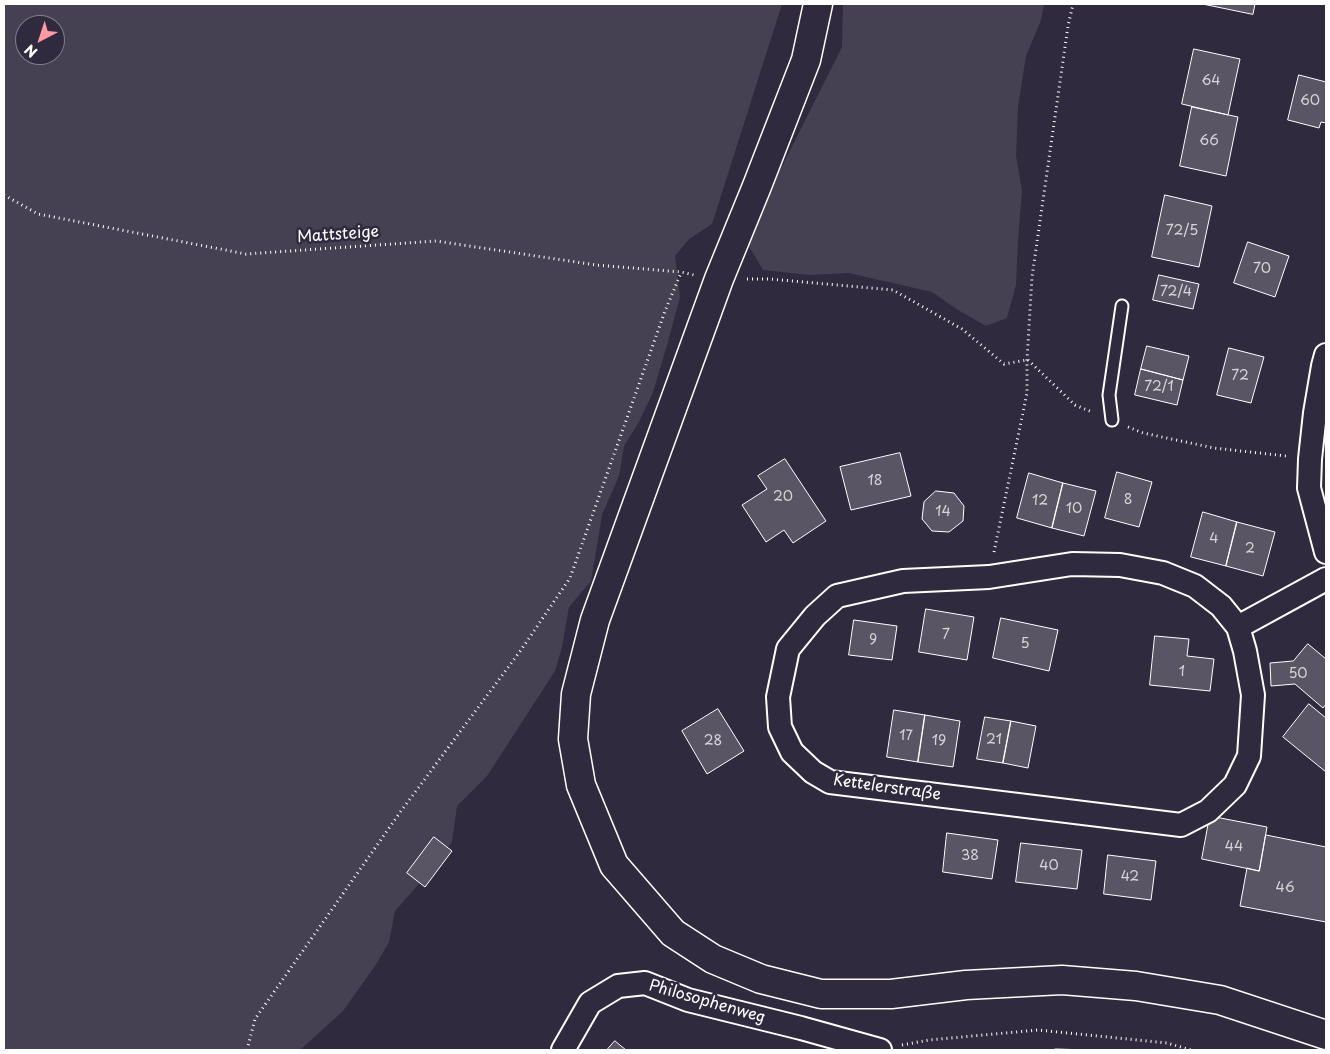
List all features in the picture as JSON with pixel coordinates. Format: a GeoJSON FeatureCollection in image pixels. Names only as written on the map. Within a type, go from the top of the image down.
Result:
{"type":"FeatureCollection","features":[{"type":"Feature","properties":{"kind":"street"},"geometry":{"type":"LineString","coordinates":[[818,4],[806,60],[719,280],[595,620],[576,694],[573,739],[581,785],[614,865],[673,933],[714,959],[760,979],[821,994],[891,994],[966,985],[1062,980],[1136,986],[1220,1000],[1326,1035]]}},
{"type":"Feature","properties":{"kind":"street"},"geometry":{"type":"LineString","coordinates":[[1326,356],[1314,413],[1318,457],[1309,488],[1326,552]]}},
{"type":"Feature","properties":{"kind":"street","name":"Kettelerstraße"},"geometry":{"type":"LineString","coordinates":[[1072,564],[1120,565],[1163,573],[1195,586],[1221,606],[1238,627],[1245,650],[1253,695],[1249,756],[1235,785],[1208,811],[1182,824],[830,782],[813,772],[792,752],[780,726],[778,697],[788,650],[815,616],[837,596],[903,581],[989,577],[1072,564]]}},
{"type":"Feature","properties":{"kind":"street"},"geometry":{"type":"LineString","coordinates":[[1238,627],[1326,579]]}},
{"type":"Feature","properties":{"kind":"street","name":"Philosophenweg"},"geometry":{"type":"LineString","coordinates":[[563,1050],[590,1003],[618,986],[645,983],[688,1000],[890,1048]]}},
{"type":"Feature","properties":{"kind":"lane"},"geometry":{"type":"LineString","coordinates":[[1112,420],[1110,395],[1122,306]]}},
{"type":"Feature","properties":{"kind":"path"},"geometry":{"type":"LineString","coordinates":[[989,577],[1027,393],[1032,276],[1066,36],[1073,4]]}},
{"type":"Feature","properties":{"kind":"path","name":"Mattsteige"},"geometry":{"type":"LineString","coordinates":[[4,195],[38,214],[246,254],[436,241],[596,265],[681,272],[719,280],[770,279],[893,290],[962,329],[1004,364],[1028,360]]}},
{"type":"Feature","properties":{"kind":"path"},"geometry":{"type":"LineString","coordinates":[[247,1050],[255,1020],[401,811],[521,650],[570,578],[665,311],[681,272]]}},
{"type":"Feature","properties":{"kind":"path"},"geometry":{"type":"LineString","coordinates":[[1028,360],[1075,405],[1143,433],[1214,448],[1318,457]]}},
{"type":"Feature","properties":{"kind":"path"},"geometry":{"type":"LineString","coordinates":[[890,1048],[929,1040],[1038,1030],[1167,1043],[1191,1050]]}},
{"type":"Feature","properties":{"kind":"shaded area"},"geometry":{"type":"Polygon","coordinates":[[[4,4],[782,4],[712,224],[689,239],[675,256],[680,297],[667,345],[653,392],[639,422],[624,446],[619,476],[602,515],[591,581],[569,607],[562,647],[555,671],[487,776],[457,806],[452,842],[395,911],[389,942],[375,966],[343,1011],[300,1050],[4,1050],[4,4]]]}},
{"type":"Feature","properties":{"kind":"shaded area"},"geometry":{"type":"Polygon","coordinates":[[[843,4],[1044,4],[1041,20],[1026,56],[1018,107],[1016,156],[1022,191],[1016,285],[1007,318],[986,326],[932,292],[849,273],[809,275],[763,270],[745,240],[842,47],[843,4]]]}},
{"type":"Feature","properties":{"kind":"building"},"geometry":{"type":"Polygon","coordinates":[[[1203,4],[1255,4],[1253,14],[1203,4]]]}},
{"type":"Feature","properties":{"kind":"building"},"geometry":{"type":"Polygon","coordinates":[[[1194,49],[1240,59],[1228,115],[1182,104],[1194,49]]]}},
{"type":"Feature","properties":{"kind":"building"},"geometry":{"type":"Polygon","coordinates":[[[1299,75],[1326,82],[1326,123],[1321,122],[1319,128],[1288,120],[1299,75]]]}},
{"type":"Feature","properties":{"kind":"building"},"geometry":{"type":"Polygon","coordinates":[[[1192,107],[1238,117],[1226,176],[1180,166],[1192,107]]]}},
{"type":"Feature","properties":{"kind":"building"},"geometry":{"type":"Polygon","coordinates":[[[1165,195],[1212,206],[1199,267],[1152,257],[1165,195]]]}},
{"type":"Feature","properties":{"kind":"building"},"geometry":{"type":"Polygon","coordinates":[[[1248,242],[1289,256],[1275,297],[1234,283],[1248,242]]]}},
{"type":"Feature","properties":{"kind":"building"},"geometry":{"type":"Polygon","coordinates":[[[1159,275],[1199,284],[1193,309],[1153,300],[1159,275]]]}},
{"type":"Feature","properties":{"kind":"building"},"geometry":{"type":"Polygon","coordinates":[[[1147,346],[1189,356],[1183,380],[1141,369],[1147,346]]]}},
{"type":"Feature","properties":{"kind":"building"},"geometry":{"type":"Polygon","coordinates":[[[1229,348],[1264,357],[1251,403],[1217,395],[1229,348]]]}},
{"type":"Feature","properties":{"kind":"building"},"geometry":{"type":"Polygon","coordinates":[[[1141,369],[1183,380],[1177,405],[1135,395],[1141,369]]]}},
{"type":"Feature","properties":{"kind":"building"},"geometry":{"type":"Polygon","coordinates":[[[900,453],[911,496],[851,510],[840,467],[900,453]]]}},
{"type":"Feature","properties":{"kind":"building"},"geometry":{"type":"Polygon","coordinates":[[[785,459],[826,521],[793,543],[784,530],[766,542],[742,505],[767,489],[758,476],[785,459]]]}},
{"type":"Feature","properties":{"kind":"building"},"geometry":{"type":"Polygon","coordinates":[[[1117,472],[1152,482],[1139,527],[1105,518],[1117,472]]]}},
{"type":"Feature","properties":{"kind":"building"},"geometry":{"type":"Polygon","coordinates":[[[1029,473],[1063,483],[1052,528],[1017,518],[1029,473]]]}},
{"type":"Feature","properties":{"kind":"building"},"geometry":{"type":"Polygon","coordinates":[[[1063,483],[1096,491],[1084,536],[1052,528],[1063,483]]]}},
{"type":"Feature","properties":{"kind":"building"},"geometry":{"type":"Polygon","coordinates":[[[936,491],[954,493],[964,506],[963,521],[949,532],[932,531],[922,519],[924,502],[936,491]]]}},
{"type":"Feature","properties":{"kind":"building"},"geometry":{"type":"Polygon","coordinates":[[[1203,512],[1237,522],[1226,566],[1191,557],[1203,512]]]}},
{"type":"Feature","properties":{"kind":"building"},"geometry":{"type":"Polygon","coordinates":[[[1237,522],[1275,532],[1263,576],[1226,566],[1237,522]]]}},
{"type":"Feature","properties":{"kind":"building"},"geometry":{"type":"Polygon","coordinates":[[[926,609],[974,617],[967,660],[919,652],[926,609]]]}},
{"type":"Feature","properties":{"kind":"building"},"geometry":{"type":"Polygon","coordinates":[[[1001,618],[1058,630],[1049,671],[993,658],[1001,618]]]}},
{"type":"Feature","properties":{"kind":"building"},"geometry":{"type":"Polygon","coordinates":[[[854,620],[897,626],[892,660],[849,655],[854,620]]]}},
{"type":"Feature","properties":{"kind":"building"},"geometry":{"type":"Polygon","coordinates":[[[1155,636],[1189,639],[1187,656],[1214,659],[1210,691],[1150,685],[1155,636]]]}},
{"type":"Feature","properties":{"kind":"building"},"geometry":{"type":"Polygon","coordinates":[[[1308,644],[1326,659],[1326,704],[1323,708],[1295,684],[1271,686],[1270,663],[1293,661],[1308,644]]]}},
{"type":"Feature","properties":{"kind":"building"},"geometry":{"type":"Polygon","coordinates":[[[1309,704],[1326,718],[1326,772],[1283,737],[1309,704]]]}},
{"type":"Feature","properties":{"kind":"building"},"geometry":{"type":"Polygon","coordinates":[[[718,709],[744,751],[707,774],[682,731],[718,709]]]}},
{"type":"Feature","properties":{"kind":"building"},"geometry":{"type":"Polygon","coordinates":[[[894,710],[925,715],[918,762],[887,757],[894,710]]]}},
{"type":"Feature","properties":{"kind":"building"},"geometry":{"type":"Polygon","coordinates":[[[925,715],[960,721],[953,767],[918,762],[925,715]]]}},
{"type":"Feature","properties":{"kind":"building"},"geometry":{"type":"Polygon","coordinates":[[[985,717],[1011,721],[1003,763],[977,759],[985,717]]]}},
{"type":"Feature","properties":{"kind":"building"},"geometry":{"type":"Polygon","coordinates":[[[1011,721],[1036,726],[1028,768],[1003,763],[1011,721]]]}},
{"type":"Feature","properties":{"kind":"building"},"geometry":{"type":"Polygon","coordinates":[[[1210,816],[1267,827],[1259,871],[1202,859],[1210,816]]]}},
{"type":"Feature","properties":{"kind":"building"},"geometry":{"type":"Polygon","coordinates":[[[947,833],[998,840],[992,879],[943,872],[947,833]]]}},
{"type":"Feature","properties":{"kind":"building"},"geometry":{"type":"Polygon","coordinates":[[[1266,835],[1326,847],[1326,922],[1240,906],[1247,868],[1259,871],[1266,835]]]}},
{"type":"Feature","properties":{"kind":"building"},"geometry":{"type":"Polygon","coordinates":[[[434,837],[452,851],[425,887],[407,873],[434,837]]]}},
{"type":"Feature","properties":{"kind":"building"},"geometry":{"type":"Polygon","coordinates":[[[1021,843],[1082,850],[1077,889],[1016,882],[1021,843]]]}},
{"type":"Feature","properties":{"kind":"building"},"geometry":{"type":"Polygon","coordinates":[[[1108,855],[1156,861],[1151,900],[1104,894],[1108,855]]]}},
{"type":"Feature","properties":{"kind":"building"},"geometry":{"type":"Polygon","coordinates":[[[615,1041],[626,1050],[607,1050],[615,1041]]]}},
{"type":"Feature","properties":{"kind":"building"},"geometry":{"type":"Polygon","coordinates":[[[1055,1049],[1089,1050],[1055,1050],[1055,1049]]]}}]}
